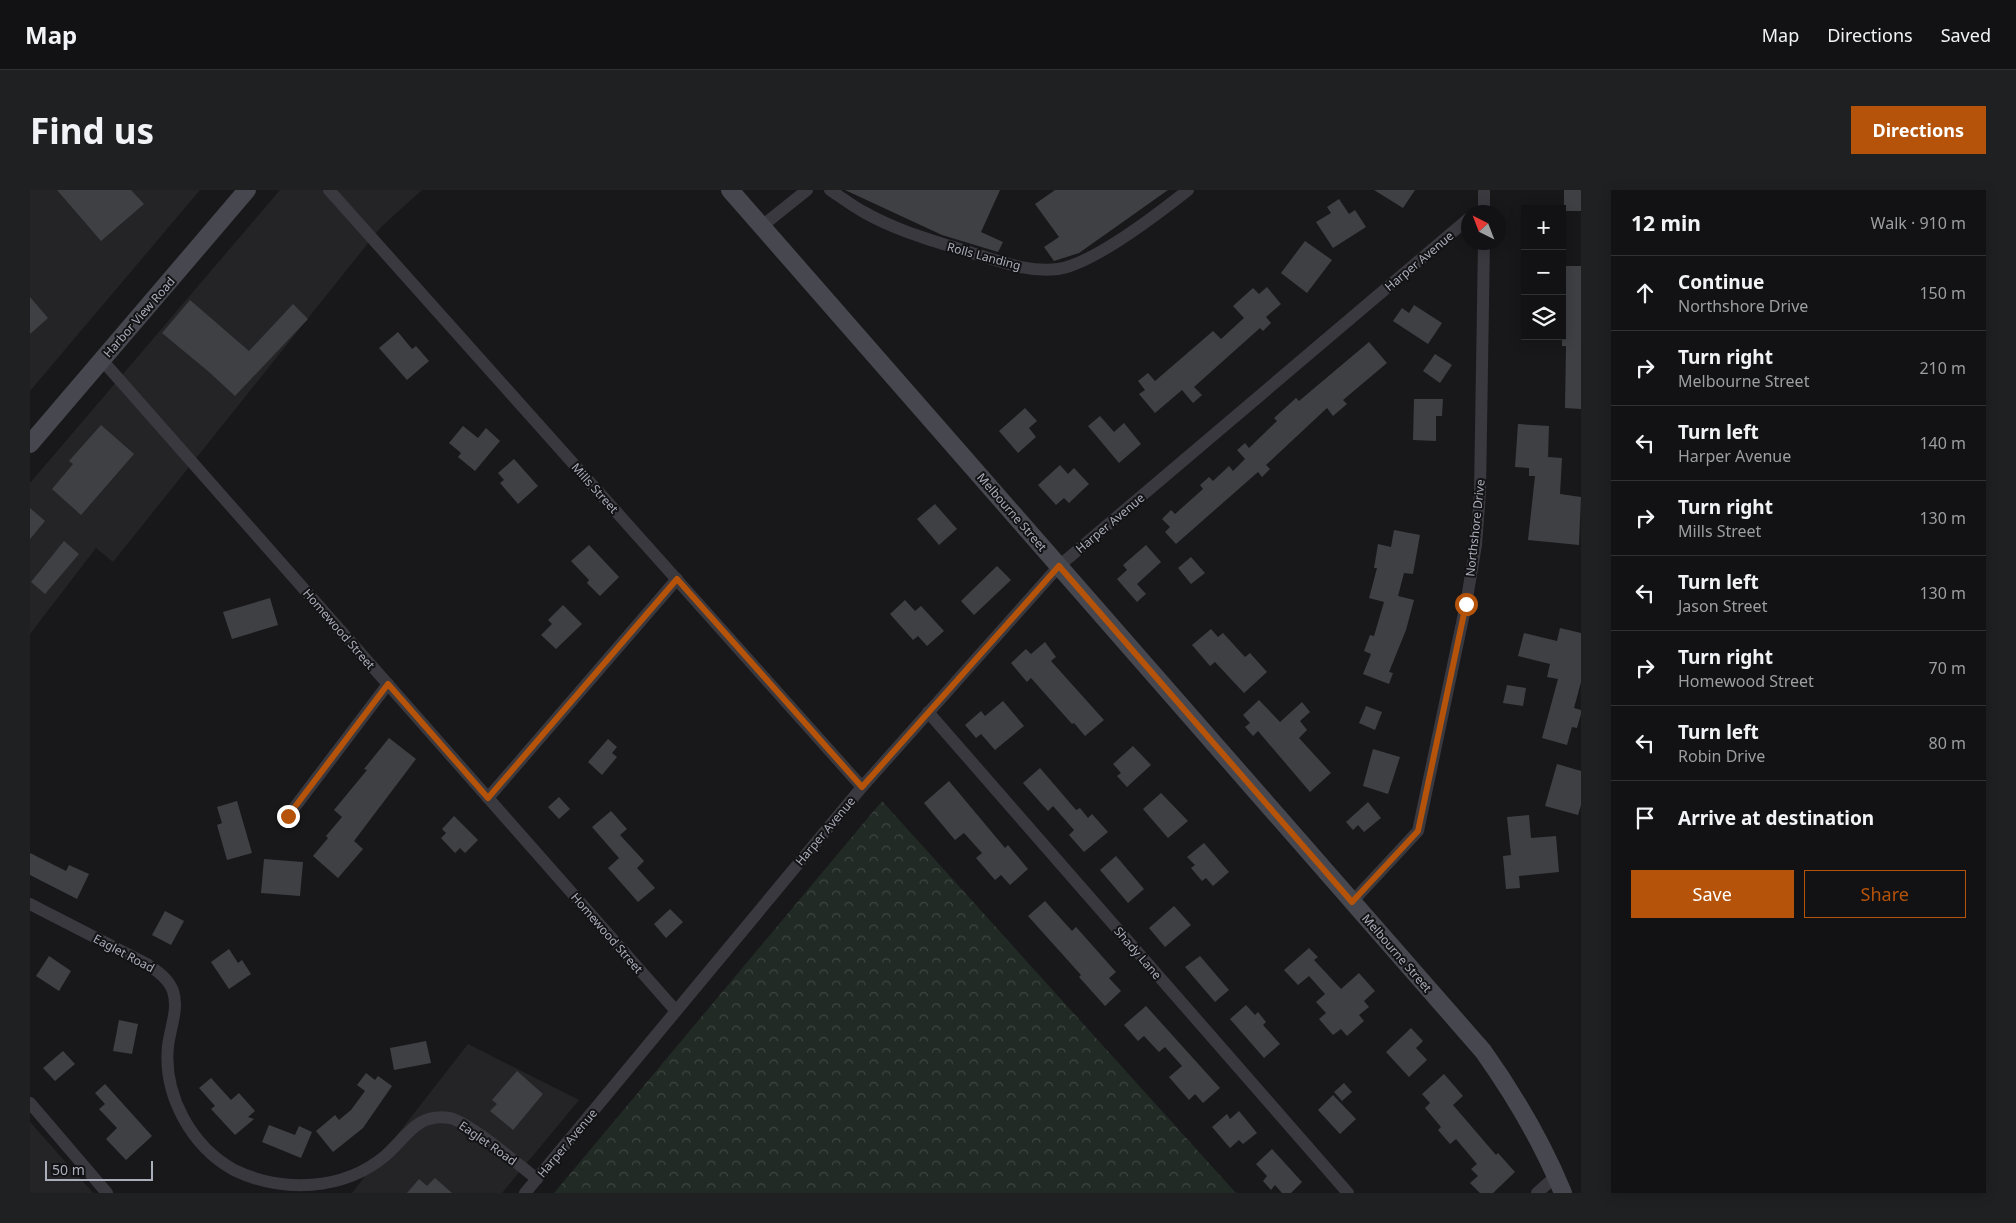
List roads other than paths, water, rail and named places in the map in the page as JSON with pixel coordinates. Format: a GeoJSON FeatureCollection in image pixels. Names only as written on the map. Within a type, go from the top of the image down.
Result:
{"type":"FeatureCollection","features":[{"type":"Feature","properties":{"kind":"street","name":"Harbor View Road"},"geometry":{"type":"LineString","coordinates":[[30,444],[247,190]]}},
{"type":"Feature","properties":{"kind":"street","name":"Mills Street"},"geometry":{"type":"LineString","coordinates":[[329,190],[862,787]]}},
{"type":"Feature","properties":{"kind":"street","name":"Melbourne Street"},"geometry":{"type":"LineString","coordinates":[[730,190],[1483,1051],[1507,1085],[1528,1120],[1556,1176],[1562,1193]]}},
{"type":"Feature","properties":{"kind":"street"},"geometry":{"type":"LineString","coordinates":[[762,226],[807,190]]}},
{"type":"Feature","properties":{"kind":"street","name":"Rolls Landing"},"geometry":{"type":"LineString","coordinates":[[830,190],[862,212],[919,237],[1016,266],[1058,269],[1078,263],[1110,244],[1188,190]]}},
{"type":"Feature","properties":{"kind":"street"},"geometry":{"type":"LineString","coordinates":[[1482,205],[1484,190]]}},
{"type":"Feature","properties":{"kind":"street","name":"Harper Avenue"},"geometry":{"type":"LineString","coordinates":[[525,1193],[862,787],[1059,566],[1461,225]]}},
{"type":"Feature","properties":{"kind":"street","name":"Northshore Drive"},"geometry":{"type":"LineString","coordinates":[[1352,902],[1418,831],[1466,604],[1476,545],[1480,492],[1484,250]]}},
{"type":"Feature","properties":{"kind":"street","name":"Homewood Street"},"geometry":{"type":"LineString","coordinates":[[102,360],[676,1011]]}},
{"type":"Feature","properties":{"kind":"street"},"geometry":{"type":"LineString","coordinates":[[488,798],[677,579]]}},
{"type":"Feature","properties":{"kind":"street"},"geometry":{"type":"LineString","coordinates":[[288,816],[388,684]]}},
{"type":"Feature","properties":{"kind":"street","name":"Shady Lane"},"geometry":{"type":"LineString","coordinates":[[928,712],[1348,1193]]}},
{"type":"Feature","properties":{"kind":"street","name":"Eaglet Road"},"geometry":{"type":"LineString","coordinates":[[30,904],[147,964],[162,974],[172,990],[176,1008],[168,1048],[168,1069],[179,1109],[188,1127],[201,1144],[233,1170],[251,1179],[271,1185],[298,1187],[332,1184],[352,1177],[370,1167],[387,1155],[416,1124],[433,1118],[452,1119],[468,1127],[537,1179]]}},
{"type":"Feature","properties":{"kind":"street"},"geometry":{"type":"LineString","coordinates":[[30,1103],[107,1193]]}},
{"type":"Feature","properties":{"kind":"street"},"geometry":{"type":"LineString","coordinates":[[1537,1193],[1556,1176]]}}]}
